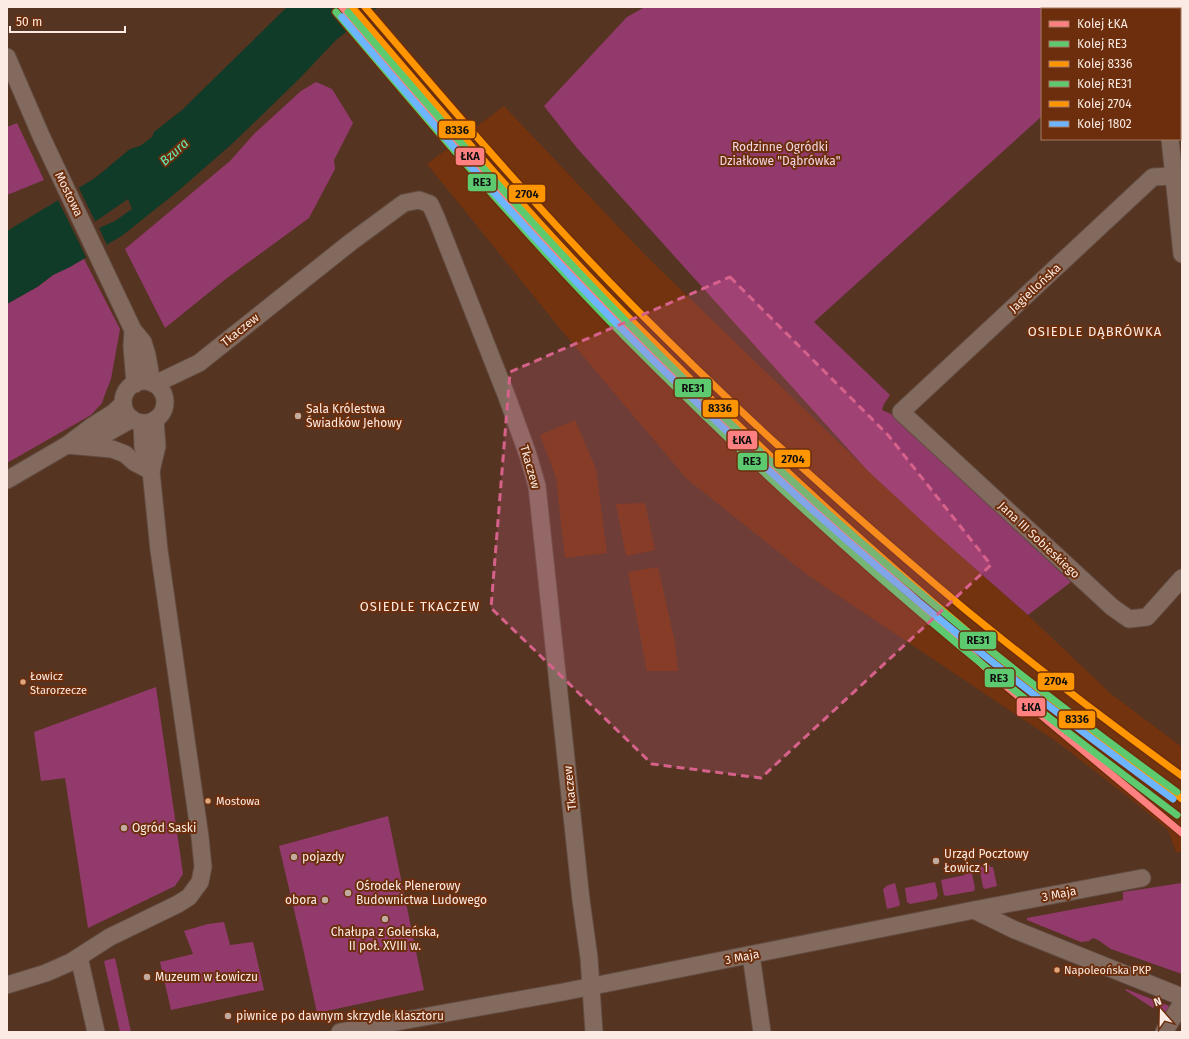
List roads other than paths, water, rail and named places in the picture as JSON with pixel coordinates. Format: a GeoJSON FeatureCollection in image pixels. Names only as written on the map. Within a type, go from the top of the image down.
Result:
{"type":"FeatureCollection","features":[{"type":"Feature","properties":{"kind":"street","name":"Mostowa"},"geometry":{"type":"LineString","coordinates":[[7,58],[42,138],[132,327],[143,342],[158,388]]}},
{"type":"Feature","properties":{"kind":"street"},"geometry":{"type":"LineString","coordinates":[[1170,140],[1182,254]]}},
{"type":"Feature","properties":{"kind":"street","name":"Jagiellońska"},"geometry":{"type":"LineString","coordinates":[[900,412],[1153,177],[1174,176]]}},
{"type":"Feature","properties":{"kind":"street","name":"Tkaczew"},"geometry":{"type":"LineString","coordinates":[[158,388],[183,380],[199,363],[344,247],[404,203],[419,200],[430,204],[486,341],[528,455],[537,486],[592,986],[594,1032]]}},
{"type":"Feature","properties":{"kind":"street","name":"Mostowa"},"geometry":{"type":"LineString","coordinates":[[132,327],[135,384]]}},
{"type":"Feature","properties":{"kind":"street"},"geometry":{"type":"LineString","coordinates":[[66,445],[98,438],[143,421],[162,413],[165,403],[158,388],[143,381],[130,387],[126,392],[123,404],[126,413],[143,421]]}},
{"type":"Feature","properties":{"kind":"street"},"geometry":{"type":"LineString","coordinates":[[7,480],[66,445],[113,413],[123,404]]}},
{"type":"Feature","properties":{"kind":"street","name":"Jana III Sobieskiego"},"geometry":{"type":"LineString","coordinates":[[900,412],[1112,607],[1129,619],[1147,617],[1182,578]]}},
{"type":"Feature","properties":{"kind":"street"},"geometry":{"type":"LineString","coordinates":[[7,985],[46,973],[71,962],[110,937],[178,904],[189,897],[200,882],[204,867],[159,550],[150,471],[143,447],[143,421]]}},
{"type":"Feature","properties":{"kind":"street"},"geometry":{"type":"LineString","coordinates":[[66,445],[112,449],[125,454],[134,462],[150,471]]}},
{"type":"Feature","properties":{"kind":"street","name":"3 Maja"},"geometry":{"type":"LineString","coordinates":[[340,1032],[592,986],[1142,878]]}},
{"type":"Feature","properties":{"kind":"street"},"geometry":{"type":"LineString","coordinates":[[974,910],[1016,930],[1182,996]]}},
{"type":"Feature","properties":{"kind":"street"},"geometry":{"type":"LineString","coordinates":[[751,955],[762,1032]]}},
{"type":"Feature","properties":{"kind":"street"},"geometry":{"type":"LineString","coordinates":[[79,957],[96,1032]]}},
{"type":"Feature","properties":{"kind":"street"},"geometry":{"type":"LineString","coordinates":[[1164,1032],[1178,1010]]}},
{"type":"Feature","properties":{"kind":"water","name":"Bzura"},"geometry":{"type":"Polygon","coordinates":[[[287,7],[378,7],[336,40],[299,79],[233,143],[178,191],[123,235],[70,267],[53,275],[37,287],[7,304],[7,231],[95,178],[130,149],[140,146],[152,137],[154,132],[182,110],[287,7]],[[128,199],[93,223],[79,237],[115,221],[132,209],[128,199]]]}},
{"type":"Feature","properties":{"kind":"rail line","name":"ŁKA"},"geometry":{"type":"LineString","coordinates":[[342,7],[519,212],[592,291],[691,391],[775,471],[910,594],[995,677],[1182,833]]}},
{"type":"Feature","properties":{"kind":"rail line","name":"8336"},"geometry":{"type":"LineString","coordinates":[[352,7],[492,170],[563,249],[637,326],[717,405],[841,521],[968,632],[1047,696],[1182,799]]}},
{"type":"Feature","properties":{"kind":"rail line","name":"2704"},"geometry":{"type":"LineString","coordinates":[[365,7],[463,121],[564,234],[673,346],[755,424],[838,500],[967,611],[1073,695],[1182,776]]}},
{"type":"Feature","properties":{"kind":"rail line","name":"RE3"},"geometry":{"type":"LineString","coordinates":[[336,12],[441,136],[549,257],[624,336],[746,456],[830,534],[960,646],[1041,711],[1177,815]]}},
{"type":"Feature","properties":{"kind":"rail line","name":"RE31"},"geometry":{"type":"LineString","coordinates":[[348,12],[515,204],[620,315],[701,396],[828,513],[959,625],[1067,710],[1177,792]]}},
{"type":"Feature","properties":{"kind":"rail line","name":"1802"},"geometry":{"type":"LineString","coordinates":[[342,17],[509,210],[614,321],[696,402],[823,519],[954,631],[1062,716],[1173,799]]}},
{"type":"Feature","properties":{"kind":"place","name":"Sala Królestwa Świadków Jehowy"},"geometry":{"type":"Point","coordinates":[298,416]}},
{"type":"Feature","properties":{"kind":"place","name":"Łowicz Starorzecze"},"geometry":{"type":"Point","coordinates":[23,682]}},
{"type":"Feature","properties":{"kind":"place","name":"Mostowa"},"geometry":{"type":"Point","coordinates":[208,801]}},
{"type":"Feature","properties":{"kind":"place","name":"Ogród Saski"},"geometry":{"type":"Point","coordinates":[124,828]}},
{"type":"Feature","properties":{"kind":"place","name":"pojazdy"},"geometry":{"type":"Point","coordinates":[294,857]}},
{"type":"Feature","properties":{"kind":"place","name":"Urząd Pocztowy Łowicz 1"},"geometry":{"type":"Point","coordinates":[936,861]}},
{"type":"Feature","properties":{"kind":"place","name":"Ośrodek Plenerowy Budownictwa Ludowego"},"geometry":{"type":"Point","coordinates":[348,893]}},
{"type":"Feature","properties":{"kind":"place","name":"obora"},"geometry":{"type":"Point","coordinates":[325,900]}},
{"type":"Feature","properties":{"kind":"place","name":"Chałupa z Goleńska, II poł. XVIII w."},"geometry":{"type":"Point","coordinates":[385,919]}},
{"type":"Feature","properties":{"kind":"place","name":"Napoleońska PKP"},"geometry":{"type":"Point","coordinates":[1057,970]}},
{"type":"Feature","properties":{"kind":"place","name":"Muzeum w Łowiczu"},"geometry":{"type":"Point","coordinates":[147,977]}},
{"type":"Feature","properties":{"kind":"place","name":"piwnice po dawnym skrzydle klasztoru"},"geometry":{"type":"Point","coordinates":[228,1016]}},
{"type":"Feature","properties":{"kind":"district","name":"OSIEDLE DĄBRÓWKA"},"geometry":{"type":"Point","coordinates":[1095,331]}},
{"type":"Feature","properties":{"kind":"district","name":"OSIEDLE TKACZEW"},"geometry":{"type":"Point","coordinates":[420,606]}},
{"type":"Feature","properties":{"kind":"park label","name":"Rodzinne Ogródki Działkowe \"Dąbrówka\""},"geometry":{"type":"Point","coordinates":[780,154]}}]}
